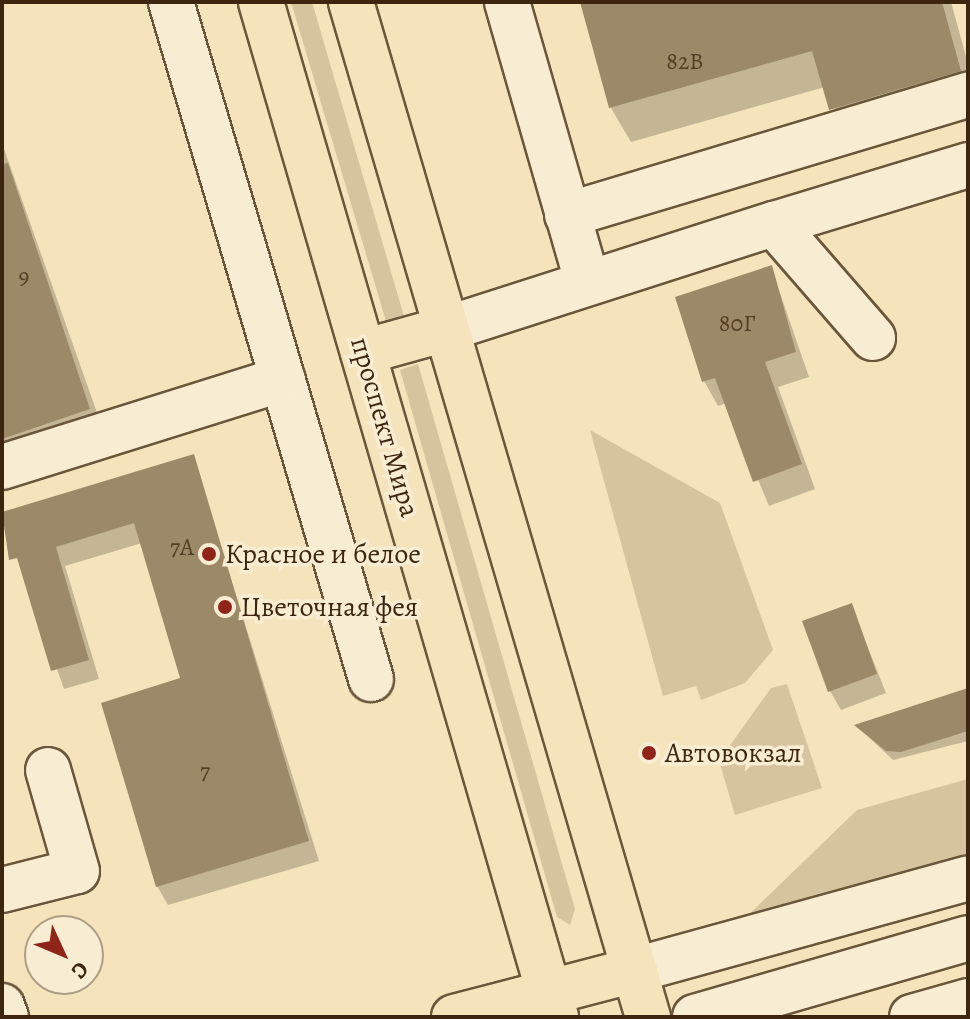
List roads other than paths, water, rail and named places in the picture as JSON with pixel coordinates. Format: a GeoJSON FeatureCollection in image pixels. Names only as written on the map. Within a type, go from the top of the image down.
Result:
{"type":"FeatureCollection","features":[{"type":"Feature","properties":{"kind":"main road","name":"проспект Мира"},"geometry":{"type":"LineString","coordinates":[[261,2],[552,1004]]}},
{"type":"Feature","properties":{"kind":"main road"},"geometry":{"type":"LineString","coordinates":[[351,2],[648,1017]]}},
{"type":"Feature","properties":{"kind":"main road"},"geometry":{"type":"LineString","coordinates":[[363,352],[446,329]]}},
{"type":"Feature","properties":{"kind":"main road"},"geometry":{"type":"LineString","coordinates":[[454,1017],[552,1004],[635,970]]}},
{"type":"Feature","properties":{"kind":"lane"},"geometry":{"type":"LineString","coordinates":[[171,2],[371,679]]}},
{"type":"Feature","properties":{"kind":"lane"},"geometry":{"type":"LineString","coordinates":[[507,2],[587,281]]}},
{"type":"Feature","properties":{"kind":"lane"},"geometry":{"type":"LineString","coordinates":[[567,215],[968,95]]}},
{"type":"Feature","properties":{"kind":"lane"},"geometry":{"type":"LineString","coordinates":[[446,329],[587,281],[968,165]]}},
{"type":"Feature","properties":{"kind":"lane"},"geometry":{"type":"LineString","coordinates":[[774,224],[873,338]]}},
{"type":"Feature","properties":{"kind":"lane"},"geometry":{"type":"LineString","coordinates":[[2,467],[282,379]]}},
{"type":"Feature","properties":{"kind":"lane"},"geometry":{"type":"LineString","coordinates":[[2,890],[77,871],[48,770]]}},
{"type":"Feature","properties":{"kind":"lane"},"geometry":{"type":"LineString","coordinates":[[635,970],[968,878]]}},
{"type":"Feature","properties":{"kind":"lane"},"geometry":{"type":"LineString","coordinates":[[695,1017],[968,938]]}},
{"type":"Feature","properties":{"kind":"lane"},"geometry":{"type":"LineString","coordinates":[[912,1017],[968,1001]]}},
{"type":"Feature","properties":{"kind":"lane"},"geometry":{"type":"LineString","coordinates":[[2,1006],[6,1017]]}},
{"type":"Feature","properties":{"kind":"place","name":"Красное и белое"},"geometry":{"type":"Point","coordinates":[209,554]}},
{"type":"Feature","properties":{"kind":"place","name":"Цветочная фея"},"geometry":{"type":"Point","coordinates":[225,607]}},
{"type":"Feature","properties":{"kind":"place","name":"Автовокзал"},"geometry":{"type":"Point","coordinates":[649,753]}}]}
